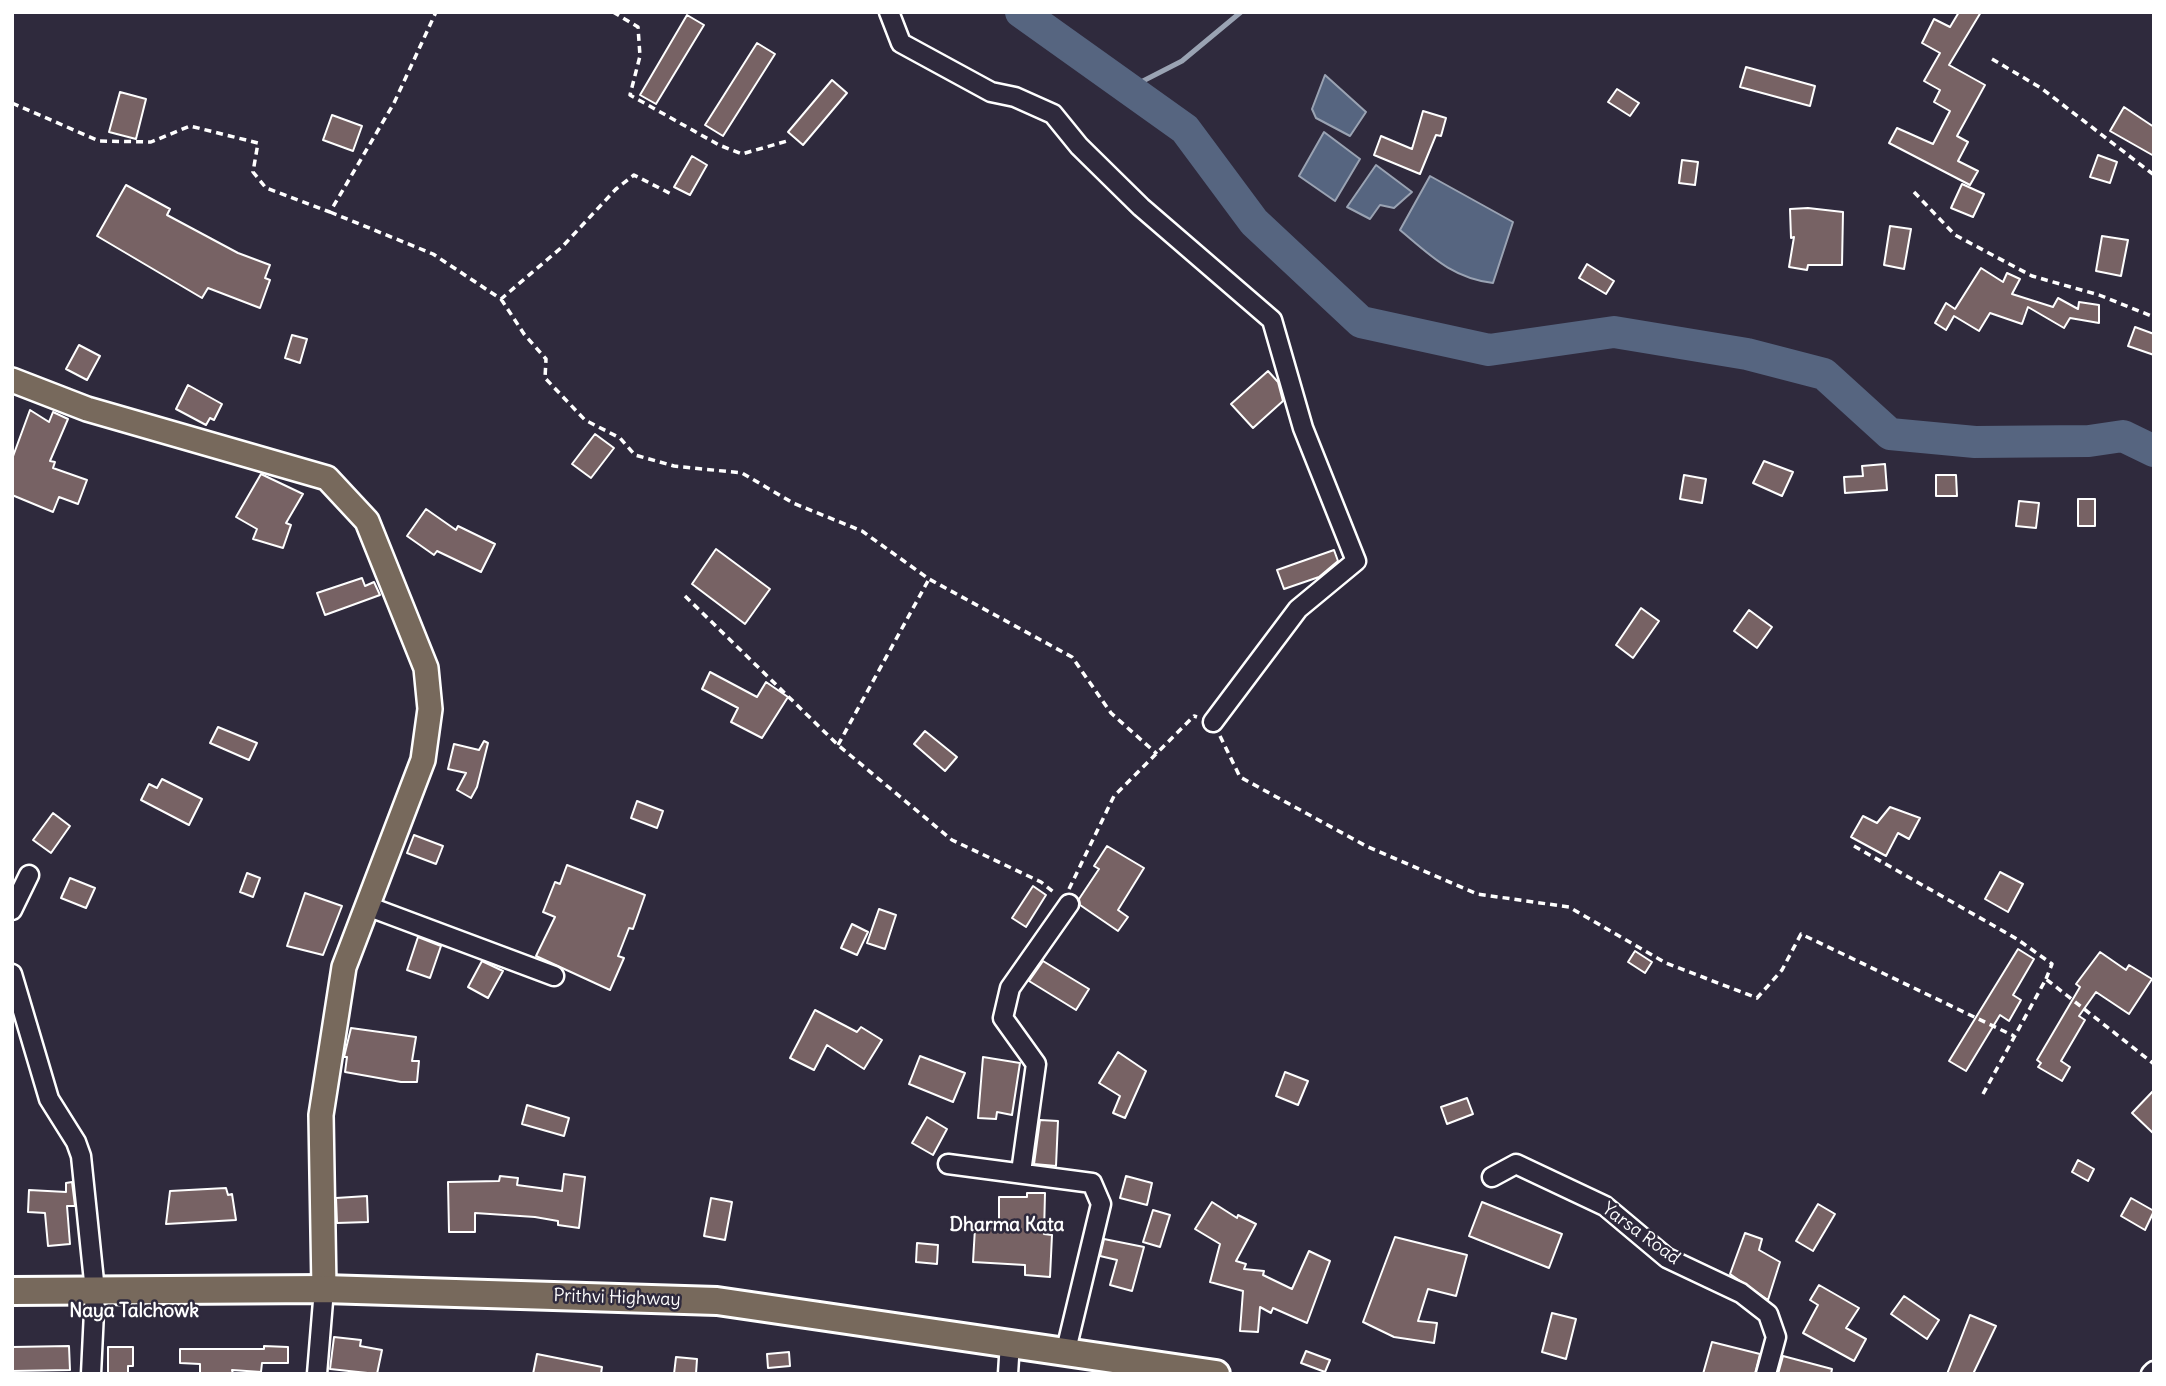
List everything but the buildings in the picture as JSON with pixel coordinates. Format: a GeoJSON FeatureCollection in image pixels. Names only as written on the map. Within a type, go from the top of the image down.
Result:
{"type":"FeatureCollection","features":[{"type":"Feature","properties":{"kind":"highway","name":"Prithvi Highway"},"geometry":{"type":"LineString","coordinates":[[12,1291],[324,1289],[717,1301],[1216,1374]]}},
{"type":"Feature","properties":{"kind":"main road"},"geometry":{"type":"LineString","coordinates":[[12,380],[87,409],[327,478],[367,521],[426,668],[430,709],[423,760],[344,967],[321,1115],[324,1289]]}},
{"type":"Feature","properties":{"kind":"street"},"geometry":{"type":"LineString","coordinates":[[889,12],[901,43],[991,92],[1015,97],[1052,114],[1141,207],[1272,320],[1303,428],[1356,561],[1298,609],[1213,722]]}},
{"type":"Feature","properties":{"kind":"street"},"geometry":{"type":"LineString","coordinates":[[12,910],[29,875]]}},
{"type":"Feature","properties":{"kind":"street"},"geometry":{"type":"LineString","coordinates":[[1021,1172],[1036,1064],[1003,1018],[1005,1003],[1010,988],[1069,904]]}},
{"type":"Feature","properties":{"kind":"street"},"geometry":{"type":"LineString","coordinates":[[368,906],[554,976]]}},
{"type":"Feature","properties":{"kind":"street"},"geometry":{"type":"LineString","coordinates":[[12,974],[49,1099],[76,1142],[81,1156],[95,1291],[91,1374]]}},
{"type":"Feature","properties":{"kind":"street"},"geometry":{"type":"LineString","coordinates":[[948,1164],[1092,1183],[1101,1204],[1066,1350]]}},
{"type":"Feature","properties":{"kind":"street","name":"Yarsa Road"},"geometry":{"type":"LineString","coordinates":[[1492,1177],[1516,1164],[1605,1206],[1667,1258],[1741,1293],[1768,1314],[1776,1337],[1766,1374]]}},
{"type":"Feature","properties":{"kind":"street"},"geometry":{"type":"LineString","coordinates":[[317,1374],[324,1289]]}},
{"type":"Feature","properties":{"kind":"street"},"geometry":{"type":"LineString","coordinates":[[1008,1374],[1010,1342]]}},
{"type":"Feature","properties":{"kind":"path"},"geometry":{"type":"LineString","coordinates":[[330,212],[394,103],[436,12]]}},
{"type":"Feature","properties":{"kind":"path"},"geometry":{"type":"LineString","coordinates":[[613,12],[638,27],[640,56],[629,95],[719,145],[742,154],[787,141]]}},
{"type":"Feature","properties":{"kind":"path"},"geometry":{"type":"LineString","coordinates":[[1992,59],[2041,88],[2154,175]]}},
{"type":"Feature","properties":{"kind":"path"},"geometry":{"type":"LineString","coordinates":[[12,103],[99,142],[151,142],[190,126],[258,144],[253,172],[266,188],[433,254],[501,299],[524,334],[546,359],[544,378],[585,421],[620,438],[635,455],[674,466],[742,473],[793,503],[862,531],[929,579],[1072,657],[1111,713],[1157,754]]}},
{"type":"Feature","properties":{"kind":"path"},"geometry":{"type":"LineString","coordinates":[[501,299],[562,247],[615,190],[634,176],[673,195]]}},
{"type":"Feature","properties":{"kind":"path"},"geometry":{"type":"LineString","coordinates":[[1914,192],[1955,235],[2032,276],[2099,295],[2154,317]]}},
{"type":"Feature","properties":{"kind":"path"},"geometry":{"type":"LineString","coordinates":[[838,745],[929,579]]}},
{"type":"Feature","properties":{"kind":"path"},"geometry":{"type":"LineString","coordinates":[[685,596],[838,745],[952,840],[1041,881],[1069,904]]}},
{"type":"Feature","properties":{"kind":"path"},"geometry":{"type":"LineString","coordinates":[[1069,904],[1068,890],[1114,796],[1194,716],[1213,722],[1240,777],[1366,846],[1477,894],[1569,907],[1666,963],[1757,998],[1782,971],[1801,934],[2014,1036]]}},
{"type":"Feature","properties":{"kind":"path"},"geometry":{"type":"LineString","coordinates":[[1854,846],[2017,939],[2052,964],[1983,1094]]}},
{"type":"Feature","properties":{"kind":"path"},"geometry":{"type":"LineString","coordinates":[[2046,978],[2154,1064]]}},
{"type":"Feature","properties":{"kind":"water"},"geometry":{"type":"Polygon","coordinates":[[[1325,75],[1366,112],[1350,136],[1316,118],[1312,109],[1325,75]]]}},
{"type":"Feature","properties":{"kind":"water"},"geometry":{"type":"Polygon","coordinates":[[[1324,132],[1360,159],[1335,201],[1299,176],[1324,132]]]}},
{"type":"Feature","properties":{"kind":"water"},"geometry":{"type":"Polygon","coordinates":[[[1376,165],[1412,192],[1394,208],[1380,205],[1370,219],[1347,207],[1376,165]]]}},
{"type":"Feature","properties":{"kind":"water"},"geometry":{"type":"Polygon","coordinates":[[[1430,176],[1513,222],[1493,283],[1454,271],[1432,257],[1400,230],[1430,176]]]}},
{"type":"Feature","properties":{"kind":"waterway"},"geometry":{"type":"LineString","coordinates":[[1021,12],[1185,129],[1254,222],[1361,322],[1489,350],[1614,332],[1747,354],[1824,374],[1890,434],[1975,442],[2089,441],[2123,436],[2154,451]]}},
{"type":"Feature","properties":{"kind":"waterway"},"geometry":{"type":"LineString","coordinates":[[1095,65],[1141,82],[1182,61],[1241,12]]}},
{"type":"Feature","properties":{"kind":"district","name":"Dharma Kata"},"geometry":{"type":"Point","coordinates":[1007,1226]}},
{"type":"Feature","properties":{"kind":"district","name":"Naya Talchowk"},"geometry":{"type":"Point","coordinates":[134,1312]}}]}
